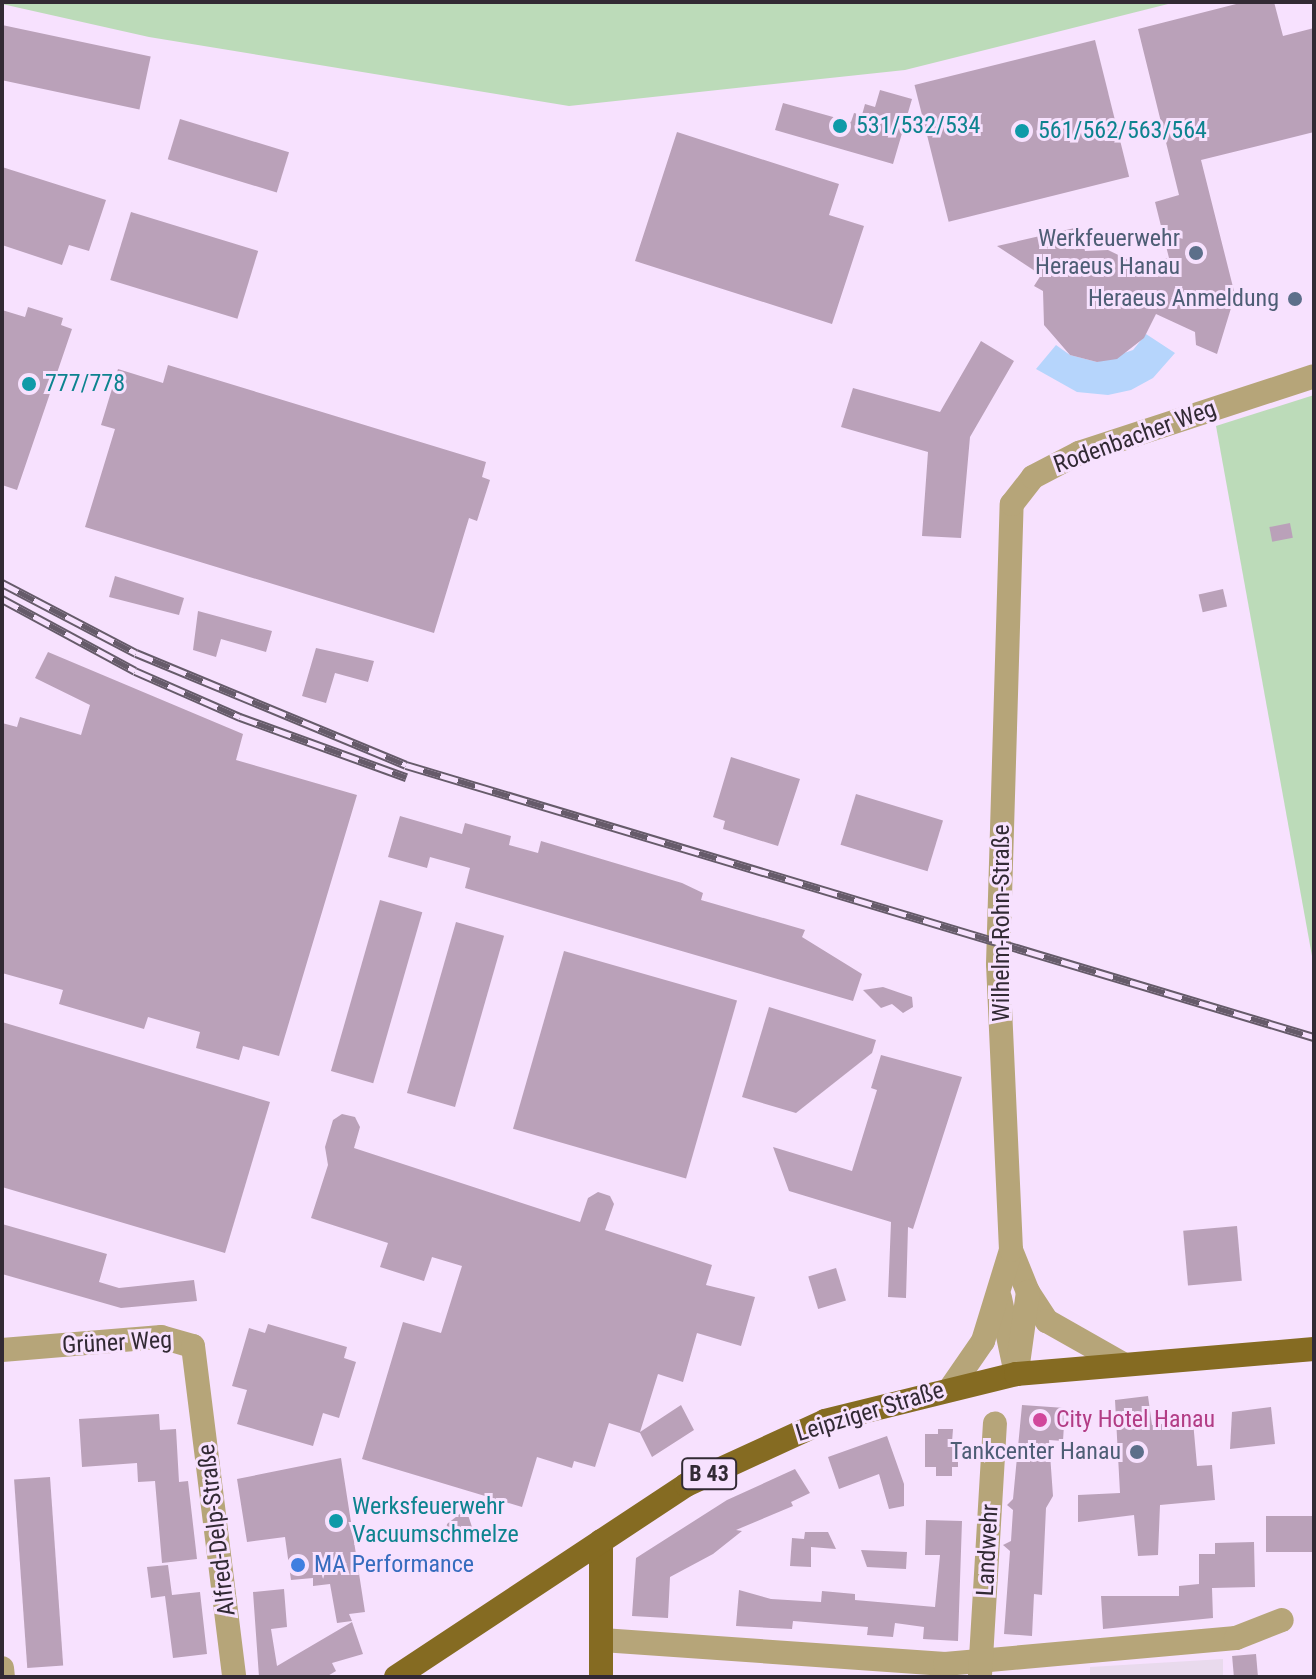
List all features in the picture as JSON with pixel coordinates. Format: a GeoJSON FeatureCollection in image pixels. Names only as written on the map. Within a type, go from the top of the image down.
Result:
{"type":"FeatureCollection","features":[{"type":"Feature","properties":{"kind":"main road","name":"Leipziger Straße"},"geometry":{"type":"LineString","coordinates":[[396,1677],[686,1485],[825,1421],[952,1386],[1016,1374],[1314,1349]]}},
{"type":"Feature","properties":{"kind":"main road"},"geometry":{"type":"LineString","coordinates":[[601,1541],[601,1677]]}},
{"type":"Feature","properties":{"kind":"street","name":"Rodenbacher Weg"},"geometry":{"type":"LineString","coordinates":[[1006,596],[1009,515],[1019,491],[1033,477],[1079,453],[1314,376]]}},
{"type":"Feature","properties":{"kind":"street","name":"Wilhelm-Rohn-Straße"},"geometry":{"type":"LineString","coordinates":[[1006,596],[998,964],[1011,1250],[1028,1292],[1058,1331],[1123,1364]]}},
{"type":"Feature","properties":{"kind":"street","name":"Wilhelm-Rohn-Straße"},"geometry":{"type":"LineString","coordinates":[[952,1386],[983,1341],[1011,1250]]}},
{"type":"Feature","properties":{"kind":"street"},"geometry":{"type":"LineString","coordinates":[[998,1288],[1016,1374]]}},
{"type":"Feature","properties":{"kind":"street"},"geometry":{"type":"LineString","coordinates":[[1016,1374],[1028,1292]]}},
{"type":"Feature","properties":{"kind":"street","name":"Grüner Weg"},"geometry":{"type":"LineString","coordinates":[[2,1350],[175,1338],[193,1346],[200,1382]]}},
{"type":"Feature","properties":{"kind":"street","name":"Alfred-Delp-Straße"},"geometry":{"type":"LineString","coordinates":[[200,1382],[234,1677]]}},
{"type":"Feature","properties":{"kind":"street","name":"Landwehr"},"geometry":{"type":"LineString","coordinates":[[980,1669],[995,1423]]}},
{"type":"Feature","properties":{"kind":"street"},"geometry":{"type":"LineString","coordinates":[[602,1640],[980,1669],[1236,1638],[1282,1620]]}},
{"type":"Feature","properties":{"kind":"street"},"geometry":{"type":"LineString","coordinates":[[2,1668],[3,1677]]}},
{"type":"Feature","properties":{"kind":"shaded area"},"geometry":{"type":"Polygon","coordinates":[[[1223,1659],[1223,1677],[1090,1677],[1090,1667],[1223,1659]]]}},
{"type":"Feature","properties":{"kind":"green space"},"geometry":{"type":"Polygon","coordinates":[[[1176,2],[905,70],[569,106],[149,37],[2,4],[1176,2]]]}},
{"type":"Feature","properties":{"kind":"green space"},"geometry":{"type":"Polygon","coordinates":[[[1314,395],[1314,967],[1216,426],[1314,395]]]}},
{"type":"Feature","properties":{"kind":"water"},"geometry":{"type":"Polygon","coordinates":[[[1146,334],[1175,353],[1153,378],[1131,390],[1108,395],[1077,392],[1036,369],[1056,345],[1070,355],[1097,362],[1133,350],[1146,334]]]}},
{"type":"Feature","properties":{"kind":"building"},"geometry":{"type":"Polygon","coordinates":[[[1244,2],[1274,2],[1283,36],[1314,28],[1314,132],[1201,160],[1235,295],[1217,354],[1196,345],[1195,332],[1156,314],[1144,338],[1117,359],[1097,362],[1070,355],[1044,325],[1043,291],[1034,286],[1041,275],[997,246],[1079,227],[1085,251],[1108,250],[1139,265],[1169,258],[1155,202],[1179,195],[1138,29],[1244,2]]]}},
{"type":"Feature","properties":{"kind":"building"},"geometry":{"type":"Polygon","coordinates":[[[2,25],[151,57],[139,109],[2,80],[2,25]]]}},
{"type":"Feature","properties":{"kind":"building","name":"561/562/563/564"},"geometry":{"type":"Polygon","coordinates":[[[1095,40],[1129,177],[949,222],[915,85],[1095,40]]]}},
{"type":"Feature","properties":{"kind":"building","name":"531/532/534"},"geometry":{"type":"Polygon","coordinates":[[[880,90],[912,99],[893,164],[775,130],[783,103],[851,122],[854,113],[862,115],[865,104],[875,107],[880,90]]]}},
{"type":"Feature","properties":{"kind":"building"},"geometry":{"type":"Polygon","coordinates":[[[180,119],[289,152],[277,192],[168,159],[180,119]]]}},
{"type":"Feature","properties":{"kind":"building"},"geometry":{"type":"Polygon","coordinates":[[[677,132],[839,184],[829,215],[864,226],[832,324],[635,261],[677,132]]]}},
{"type":"Feature","properties":{"kind":"building"},"geometry":{"type":"Polygon","coordinates":[[[2,167],[106,200],[89,251],[69,245],[62,265],[2,245],[2,167]]]}},
{"type":"Feature","properties":{"kind":"building"},"geometry":{"type":"Polygon","coordinates":[[[131,212],[258,251],[237,319],[110,280],[131,212]]]}},
{"type":"Feature","properties":{"kind":"building","name":"777/778"},"geometry":{"type":"Polygon","coordinates":[[[28,307],[63,318],[61,325],[72,329],[17,490],[2,485],[2,310],[25,317],[28,307]]]}},
{"type":"Feature","properties":{"kind":"building"},"geometry":{"type":"Polygon","coordinates":[[[981,341],[1014,361],[970,437],[961,538],[922,536],[928,452],[841,427],[853,388],[940,412],[981,341]]]}},
{"type":"Feature","properties":{"kind":"building"},"geometry":{"type":"Polygon","coordinates":[[[168,365],[486,462],[482,477],[490,480],[477,521],[469,518],[434,633],[85,527],[115,429],[101,425],[118,369],[163,383],[168,365]]]}},
{"type":"Feature","properties":{"kind":"building"},"geometry":{"type":"Polygon","coordinates":[[[1290,523],[1293,538],[1272,542],[1269,527],[1290,523]]]}},
{"type":"Feature","properties":{"kind":"building"},"geometry":{"type":"Polygon","coordinates":[[[115,576],[184,598],[179,615],[109,597],[115,576]]]}},
{"type":"Feature","properties":{"kind":"building"},"geometry":{"type":"Polygon","coordinates":[[[1223,589],[1227,607],[1203,612],[1199,595],[1223,589]]]}},
{"type":"Feature","properties":{"kind":"building"},"geometry":{"type":"Polygon","coordinates":[[[198,611],[272,631],[266,652],[221,639],[216,657],[193,650],[198,611]]]}},
{"type":"Feature","properties":{"kind":"building"},"geometry":{"type":"Polygon","coordinates":[[[316,648],[374,661],[368,682],[335,673],[326,703],[302,696],[316,648]]]}},
{"type":"Feature","properties":{"kind":"building"},"geometry":{"type":"Polygon","coordinates":[[[48,652],[243,734],[236,760],[357,795],[279,1056],[243,1046],[239,1060],[196,1048],[200,1032],[148,1017],[144,1029],[59,1004],[63,990],[2,973],[2,723],[17,727],[20,717],[81,735],[90,705],[35,678],[48,652]]]}},
{"type":"Feature","properties":{"kind":"building"},"geometry":{"type":"Polygon","coordinates":[[[731,757],[800,779],[778,846],[723,829],[725,821],[713,817],[731,757]]]}},
{"type":"Feature","properties":{"kind":"building"},"geometry":{"type":"Polygon","coordinates":[[[856,794],[943,821],[928,871],[841,845],[856,794]]]}},
{"type":"Feature","properties":{"kind":"building"},"geometry":{"type":"Polygon","coordinates":[[[400,816],[462,834],[465,823],[511,836],[509,845],[538,853],[541,841],[682,883],[703,893],[701,900],[805,930],[802,937],[862,974],[853,1001],[465,888],[470,868],[430,857],[427,868],[388,857],[400,816]]]}},
{"type":"Feature","properties":{"kind":"building"},"geometry":{"type":"Polygon","coordinates":[[[380,900],[422,912],[373,1083],[331,1071],[380,900]]]}},
{"type":"Feature","properties":{"kind":"building"},"geometry":{"type":"Polygon","coordinates":[[[456,922],[504,936],[455,1107],[407,1093],[456,922]]]}},
{"type":"Feature","properties":{"kind":"building"},"geometry":{"type":"Polygon","coordinates":[[[564,951],[737,1001],[686,1178],[513,1129],[564,951]]]}},
{"type":"Feature","properties":{"kind":"building"},"geometry":{"type":"Polygon","coordinates":[[[883,987],[912,997],[913,1007],[903,1013],[892,1004],[881,1008],[863,990],[883,987]]]}},
{"type":"Feature","properties":{"kind":"building"},"geometry":{"type":"Polygon","coordinates":[[[769,1007],[876,1040],[872,1053],[796,1113],[742,1097],[769,1007]]]}},
{"type":"Feature","properties":{"kind":"building"},"geometry":{"type":"Polygon","coordinates":[[[2,1022],[270,1102],[225,1253],[2,1187],[2,1022]]]}},
{"type":"Feature","properties":{"kind":"building"},"geometry":{"type":"Polygon","coordinates":[[[881,1055],[962,1077],[913,1229],[908,1227],[906,1298],[888,1297],[891,1222],[789,1191],[773,1147],[852,1171],[877,1090],[871,1088],[881,1055]]]}},
{"type":"Feature","properties":{"kind":"building"},"geometry":{"type":"Polygon","coordinates":[[[342,1114],[355,1117],[360,1127],[354,1148],[580,1222],[588,1198],[598,1192],[610,1196],[614,1204],[605,1230],[712,1265],[706,1285],[755,1297],[741,1346],[697,1333],[683,1382],[658,1374],[640,1432],[681,1405],[694,1430],[652,1457],[640,1433],[609,1423],[595,1467],[574,1461],[572,1468],[537,1457],[522,1507],[362,1459],[403,1322],[441,1333],[462,1266],[432,1257],[424,1281],[380,1267],[388,1243],[311,1218],[328,1165],[325,1147],[333,1120],[342,1114]]]}},
{"type":"Feature","properties":{"kind":"building"},"geometry":{"type":"Polygon","coordinates":[[[2,1224],[107,1254],[99,1282],[119,1288],[194,1280],[197,1301],[121,1308],[2,1274],[2,1224]]]}},
{"type":"Feature","properties":{"kind":"building"},"geometry":{"type":"Polygon","coordinates":[[[1237,1226],[1242,1281],[1188,1285],[1183,1231],[1237,1226]]]}},
{"type":"Feature","properties":{"kind":"building"},"geometry":{"type":"Polygon","coordinates":[[[836,1268],[846,1301],[818,1309],[808,1276],[836,1268]]]}},
{"type":"Feature","properties":{"kind":"building"},"geometry":{"type":"Polygon","coordinates":[[[268,1324],[347,1347],[344,1358],[356,1362],[339,1418],[323,1413],[313,1446],[237,1424],[247,1390],[232,1386],[249,1328],[265,1333],[268,1324]]]}},
{"type":"Feature","properties":{"kind":"building"},"geometry":{"type":"Polygon","coordinates":[[[1148,1396],[1152,1425],[1193,1421],[1197,1466],[1212,1465],[1215,1500],[1160,1505],[1158,1555],[1138,1556],[1134,1515],[1078,1522],[1078,1495],[1120,1493],[1115,1400],[1148,1396]]]}},
{"type":"Feature","properties":{"kind":"building"},"geometry":{"type":"Polygon","coordinates":[[[1022,1405],[1065,1408],[1063,1441],[1049,1440],[1053,1496],[1046,1508],[1042,1595],[1034,1594],[1032,1636],[1004,1634],[1010,1551],[1003,1545],[1011,1541],[1013,1510],[1007,1505],[1013,1499],[1022,1405]]]}},
{"type":"Feature","properties":{"kind":"building"},"geometry":{"type":"Polygon","coordinates":[[[1271,1407],[1275,1444],[1230,1449],[1232,1412],[1271,1407]]]}},
{"type":"Feature","properties":{"kind":"building"},"geometry":{"type":"Polygon","coordinates":[[[159,1414],[160,1430],[176,1429],[179,1482],[188,1481],[197,1559],[162,1563],[155,1481],[138,1482],[137,1463],[82,1467],[79,1419],[159,1414]]]}},
{"type":"Feature","properties":{"kind":"building"},"geometry":{"type":"Polygon","coordinates":[[[938,1429],[953,1429],[952,1442],[958,1442],[958,1467],[952,1467],[952,1476],[936,1476],[936,1467],[925,1467],[925,1434],[938,1434],[938,1429]]]}},
{"type":"Feature","properties":{"kind":"building"},"geometry":{"type":"Polygon","coordinates":[[[887,1436],[904,1484],[904,1506],[889,1509],[879,1474],[839,1489],[828,1457],[887,1436]]]}},
{"type":"Feature","properties":{"kind":"building"},"geometry":{"type":"Polygon","coordinates":[[[341,1458],[365,1612],[349,1614],[352,1621],[337,1623],[330,1584],[313,1586],[313,1578],[291,1580],[285,1537],[247,1542],[237,1479],[341,1458]]]}},
{"type":"Feature","properties":{"kind":"building"},"geometry":{"type":"Polygon","coordinates":[[[795,1469],[810,1493],[791,1502],[793,1506],[736,1530],[742,1531],[713,1554],[670,1577],[668,1618],[632,1616],[636,1558],[727,1500],[795,1469]]]}},
{"type":"Feature","properties":{"kind":"building"},"geometry":{"type":"Polygon","coordinates":[[[50,1477],[63,1666],[27,1668],[14,1480],[50,1477]]]}},
{"type":"Feature","properties":{"kind":"building"},"geometry":{"type":"Polygon","coordinates":[[[466,1509],[474,1533],[467,1542],[455,1543],[446,1534],[447,1524],[466,1509]]]}},
{"type":"Feature","properties":{"kind":"building"},"geometry":{"type":"Polygon","coordinates":[[[1266,1516],[1314,1516],[1314,1552],[1266,1552],[1266,1516]]]}},
{"type":"Feature","properties":{"kind":"building"},"geometry":{"type":"Polygon","coordinates":[[[926,1520],[962,1521],[958,1641],[923,1639],[924,1627],[895,1623],[893,1637],[867,1635],[868,1627],[793,1621],[792,1629],[736,1626],[739,1590],[771,1599],[821,1602],[822,1591],[855,1594],[855,1600],[935,1607],[940,1555],[925,1555],[926,1520]]]}},
{"type":"Feature","properties":{"kind":"building"},"geometry":{"type":"Polygon","coordinates":[[[805,1532],[828,1532],[836,1549],[811,1547],[811,1567],[790,1566],[792,1538],[804,1539],[805,1532]]]}},
{"type":"Feature","properties":{"kind":"building"},"geometry":{"type":"Polygon","coordinates":[[[1254,1542],[1255,1587],[1212,1588],[1213,1618],[1103,1629],[1101,1596],[1179,1596],[1179,1586],[1199,1584],[1199,1554],[1215,1554],[1215,1543],[1254,1542]]]}},
{"type":"Feature","properties":{"kind":"building"},"geometry":{"type":"Polygon","coordinates":[[[861,1550],[907,1552],[906,1569],[867,1567],[861,1550]]]}},
{"type":"Feature","properties":{"kind":"building"},"geometry":{"type":"Polygon","coordinates":[[[168,1565],[172,1595],[200,1592],[207,1654],[173,1658],[165,1596],[151,1598],[147,1567],[168,1565]]]}},
{"type":"Feature","properties":{"kind":"building"},"geometry":{"type":"Polygon","coordinates":[[[284,1589],[287,1627],[271,1629],[277,1666],[352,1622],[363,1654],[332,1663],[336,1671],[326,1677],[259,1677],[253,1592],[284,1589]]]}},
{"type":"Feature","properties":{"kind":"building"},"geometry":{"type":"Polygon","coordinates":[[[1256,1654],[1258,1677],[1234,1677],[1232,1656],[1256,1654]]]}},
{"type":"Feature","properties":{"kind":"railway"},"geometry":{"type":"LineString","coordinates":[[2,583],[136,653],[406,765],[1314,1037]]}},
{"type":"Feature","properties":{"kind":"railway"},"geometry":{"type":"LineString","coordinates":[[2,599],[135,671],[240,717],[406,777]]}},
{"type":"Feature","properties":{"kind":"place","name":"531/532/534"},"geometry":{"type":"Point","coordinates":[840,126]}},
{"type":"Feature","properties":{"kind":"place","name":"561/562/563/564"},"geometry":{"type":"Point","coordinates":[1022,131]}},
{"type":"Feature","properties":{"kind":"place","name":"Werkfeuerwehr Heraeus Hanau"},"geometry":{"type":"Point","coordinates":[1196,253]}},
{"type":"Feature","properties":{"kind":"place","name":"Heraeus Anmeldung"},"geometry":{"type":"Point","coordinates":[1295,299]}},
{"type":"Feature","properties":{"kind":"place","name":"777/778"},"geometry":{"type":"Point","coordinates":[29,384]}},
{"type":"Feature","properties":{"kind":"place","name":"City Hotel Hanau"},"geometry":{"type":"Point","coordinates":[1040,1420]}},
{"type":"Feature","properties":{"kind":"place","name":"Tankcenter Hanau"},"geometry":{"type":"Point","coordinates":[1137,1452]}},
{"type":"Feature","properties":{"kind":"place","name":"Werksfeuerwehr Vacuumschmelze"},"geometry":{"type":"Point","coordinates":[336,1521]}},
{"type":"Feature","properties":{"kind":"place","name":"MA Performance"},"geometry":{"type":"Point","coordinates":[298,1565]}}]}
